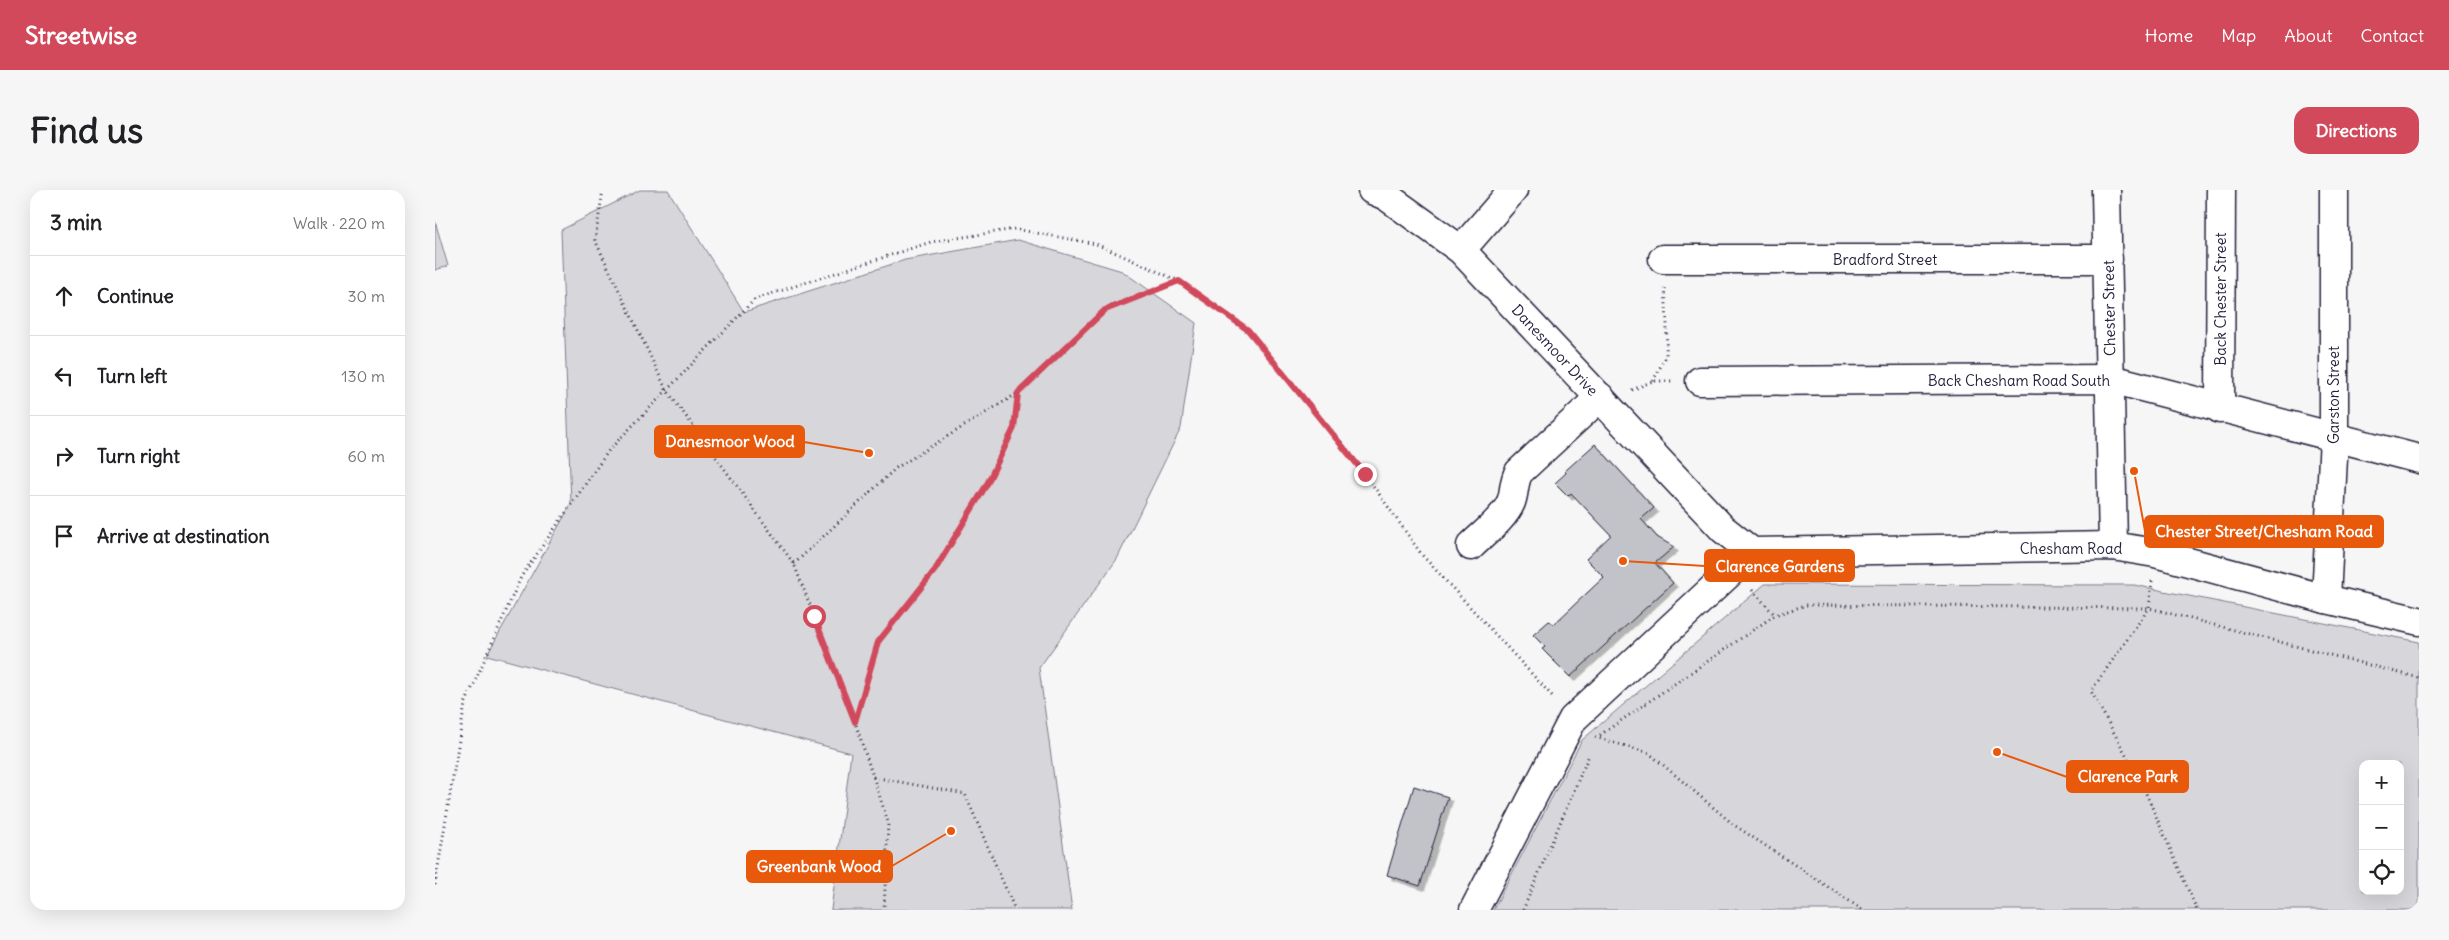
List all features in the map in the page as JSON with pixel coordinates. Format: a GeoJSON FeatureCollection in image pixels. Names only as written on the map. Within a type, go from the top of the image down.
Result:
{"type":"FeatureCollection","features":[{"type":"Feature","properties":{"kind":"street","name":"Danesmoor Drive"},"geometry":{"type":"LineString","coordinates":[[1372,190],[1386,196],[1461,250],[1723,528],[1752,552]]}},
{"type":"Feature","properties":{"kind":"street"},"geometry":{"type":"LineString","coordinates":[[1461,250],[1513,190]]}},
{"type":"Feature","properties":{"kind":"street","name":"Chester Street"},"geometry":{"type":"LineString","coordinates":[[2106,190],[2113,546]]}},
{"type":"Feature","properties":{"kind":"street","name":"Back Chester Street"},"geometry":{"type":"LineString","coordinates":[[2220,408],[2221,190]]}},
{"type":"Feature","properties":{"kind":"street","name":"Garston Street"},"geometry":{"type":"LineString","coordinates":[[2326,599],[2334,437],[2334,190]]}},
{"type":"Feature","properties":{"kind":"street","name":"Bradford Street"},"geometry":{"type":"LineString","coordinates":[[1663,259],[2108,259]]}},
{"type":"Feature","properties":{"kind":"street","name":"Back Chesham Road South"},"geometry":{"type":"LineString","coordinates":[[1700,381],[2111,379],[2419,459]]}},
{"type":"Feature","properties":{"kind":"street"},"geometry":{"type":"LineString","coordinates":[[1471,546],[1508,509],[1512,500],[1514,481],[1519,472],[1602,399]]}},
{"type":"Feature","properties":{"kind":"street","name":"Chesham Road"},"geometry":{"type":"LineString","coordinates":[[1752,552],[2113,546],[2155,553],[2326,599],[2419,621]]}},
{"type":"Feature","properties":{"kind":"street"},"geometry":{"type":"LineString","coordinates":[[1474,910],[1573,719],[1752,552]]}},
{"type":"Feature","properties":{"kind":"path"},"geometry":{"type":"LineString","coordinates":[[603,190],[595,240],[666,389],[793,564],[855,722],[888,822],[884,910]]}},
{"type":"Feature","properties":{"kind":"path"},"geometry":{"type":"LineString","coordinates":[[435,885],[465,704],[521,577],[609,450],[755,298],[931,242],[1015,229],[1095,244],[1179,281],[1248,330],[1353,457],[1421,555],[1573,719],[1596,738],[1649,753],[1734,825],[1863,910]]}},
{"type":"Feature","properties":{"kind":"path"},"geometry":{"type":"LineString","coordinates":[[1653,381],[1666,356],[1667,323],[1663,259]]}},
{"type":"Feature","properties":{"kind":"path"},"geometry":{"type":"LineString","coordinates":[[793,564],[896,468],[1018,393],[1105,310],[1179,281]]}},
{"type":"Feature","properties":{"kind":"path"},"geometry":{"type":"LineString","coordinates":[[1602,399],[1653,381],[1700,381]]}},
{"type":"Feature","properties":{"kind":"path"},"geometry":{"type":"LineString","coordinates":[[855,722],[878,642],[935,570],[987,484],[1014,428],[1018,393]]}},
{"type":"Feature","properties":{"kind":"path"},"geometry":{"type":"LineString","coordinates":[[2155,553],[2149,608],[2091,691],[2141,782],[2197,910]]}},
{"type":"Feature","properties":{"kind":"path"},"geometry":{"type":"LineString","coordinates":[[1596,738],[1775,615],[1805,605],[2149,608],[2419,678]]}},
{"type":"Feature","properties":{"kind":"path"},"geometry":{"type":"LineString","coordinates":[[1523,910],[1592,747]]}},
{"type":"Feature","properties":{"kind":"path"},"geometry":{"type":"LineString","coordinates":[[873,776],[965,794],[1015,910]]}},
{"type":"Feature","properties":{"kind":"shaded area"},"geometry":{"type":"Polygon","coordinates":[[[640,190],[668,190],[744,312],[905,260],[1018,240],[1122,271],[1196,323],[1181,428],[1117,559],[1039,668],[1072,910],[831,910],[851,753],[487,655],[571,504],[561,230],[640,190]]]}},
{"type":"Feature","properties":{"kind":"shaded area"},"geometry":{"type":"Polygon","coordinates":[[[435,221],[448,266],[435,270],[435,221]]]}},
{"type":"Feature","properties":{"kind":"shaded area"},"geometry":{"type":"Polygon","coordinates":[[[1765,584],[2134,585],[2419,642],[2419,910],[1493,910],[1582,740],[1765,584]]]}},
{"type":"Feature","properties":{"kind":"building"},"geometry":{"type":"Polygon","coordinates":[[[1595,444],[1654,508],[1641,519],[1657,537],[1674,547],[1655,563],[1673,583],[1570,677],[1542,649],[1545,647],[1533,635],[1549,621],[1554,624],[1604,577],[1586,559],[1611,535],[1571,493],[1568,496],[1555,483],[1566,473],[1565,471],[1595,444]]]}},
{"type":"Feature","properties":{"kind":"building"},"geometry":{"type":"Polygon","coordinates":[[[1414,786],[1448,797],[1420,886],[1387,875],[1414,786]]]}},
{"type":"Feature","properties":{"kind":"place","name":"Danesmoor Wood"},"geometry":{"type":"Point","coordinates":[869,453]}},
{"type":"Feature","properties":{"kind":"place","name":"Chester Street/Chesham Road"},"geometry":{"type":"Point","coordinates":[2134,471]}},
{"type":"Feature","properties":{"kind":"place","name":"Clarence Gardens"},"geometry":{"type":"Point","coordinates":[1623,561]}},
{"type":"Feature","properties":{"kind":"place","name":"Clarence Park"},"geometry":{"type":"Point","coordinates":[1997,752]}},
{"type":"Feature","properties":{"kind":"place","name":"Greenbank Wood"},"geometry":{"type":"Point","coordinates":[951,831]}},
{"type":"Feature","properties":{"kind":"route"},"geometry":{"type":"LineString","coordinates":[[814,616],[855,722],[878,642],[935,570],[987,484],[1014,428],[1018,393],[1105,310],[1179,281],[1248,330],[1365,474]]}}]}
